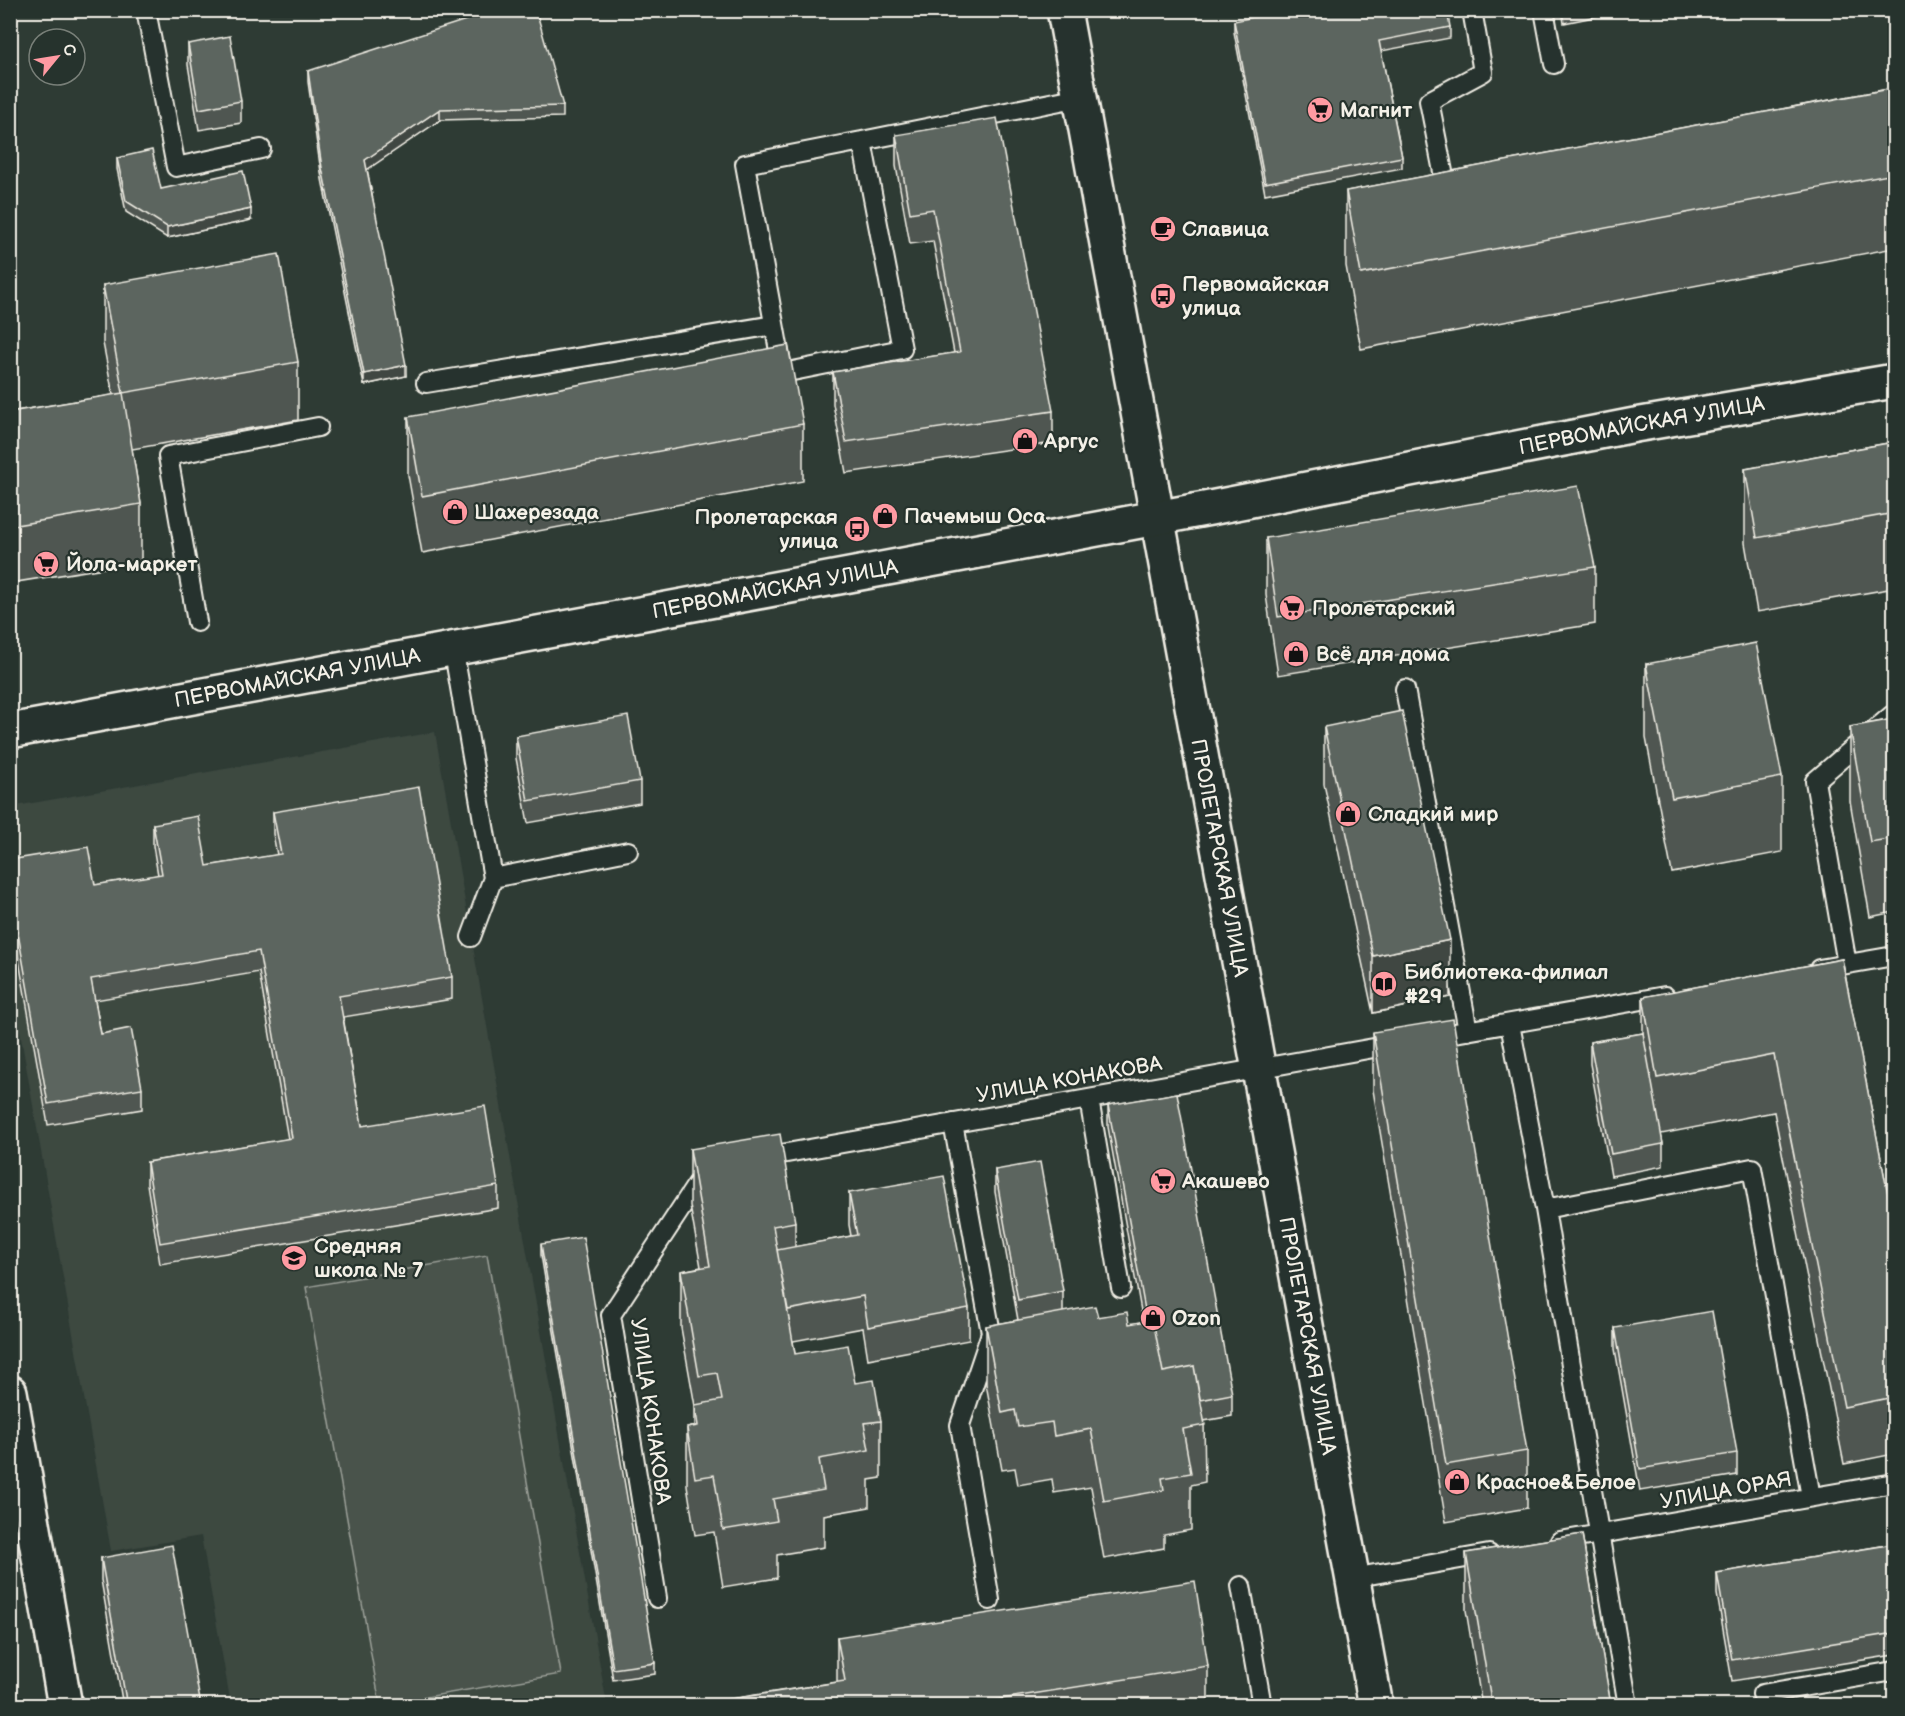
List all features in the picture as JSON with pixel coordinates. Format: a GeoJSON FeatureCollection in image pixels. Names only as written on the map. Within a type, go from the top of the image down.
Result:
{"type":"FeatureCollection","features":[{"type":"Feature","properties":{"kind":"street","name":"ПРОЛЕТАРСКАЯ УЛИЦА"},"geometry":{"type":"LineString","coordinates":[[1064,10],[1376,1706]]}},
{"type":"Feature","properties":{"kind":"street","name":"ПЕРВОМАЙСКАЯ УЛИЦА"},"geometry":{"type":"LineString","coordinates":[[10,731],[1157,518],[1635,425],[1894,381]]}},
{"type":"Feature","properties":{"kind":"street"},"geometry":{"type":"LineString","coordinates":[[10,1392],[65,1706]]}},
{"type":"Feature","properties":{"kind":"lane"},"geometry":{"type":"LineString","coordinates":[[146,10],[176,167],[261,149]]}},
{"type":"Feature","properties":{"kind":"lane"},"geometry":{"type":"LineString","coordinates":[[1451,214],[1430,101],[1483,72],[1472,10]]}},
{"type":"Feature","properties":{"kind":"lane"},"geometry":{"type":"LineString","coordinates":[[1544,10],[1554,64]]}},
{"type":"Feature","properties":{"kind":"lane"},"geometry":{"type":"LineString","coordinates":[[862,141],[902,349],[783,373],[745,164],[1080,97]]}},
{"type":"Feature","properties":{"kind":"lane"},"geometry":{"type":"LineString","coordinates":[[426,383],[774,325]]}},
{"type":"Feature","properties":{"kind":"lane"},"geometry":{"type":"LineString","coordinates":[[196,622],[168,456],[318,427]]}},
{"type":"Feature","properties":{"kind":"lane"},"geometry":{"type":"LineString","coordinates":[[453,647],[493,878],[471,937]]}},
{"type":"Feature","properties":{"kind":"lane"},"geometry":{"type":"LineString","coordinates":[[1405,689],[1468,1031]]}},
{"type":"Feature","properties":{"kind":"lane"},"geometry":{"type":"LineString","coordinates":[[1847,964],[1815,781],[1894,715]]}},
{"type":"Feature","properties":{"kind":"lane"},"geometry":{"type":"LineString","coordinates":[[493,878],[628,851]]}},
{"type":"Feature","properties":{"kind":"lane"},"geometry":{"type":"LineString","coordinates":[[1802,972],[1894,956]]}},
{"type":"Feature","properties":{"kind":"lane","name":"УЛИЦА КОНАКОВА"},"geometry":{"type":"LineString","coordinates":[[742,1161],[1678,994]]}},
{"type":"Feature","properties":{"kind":"lane"},"geometry":{"type":"LineString","coordinates":[[1510,1024],[1545,1209],[1628,1706]]}},
{"type":"Feature","properties":{"kind":"lane"},"geometry":{"type":"LineString","coordinates":[[1089,1099],[1121,1288]]}},
{"type":"Feature","properties":{"kind":"lane"},"geometry":{"type":"LineString","coordinates":[[953,1124],[991,1333],[960,1425],[990,1600]]}},
{"type":"Feature","properties":{"kind":"lane","name":"УЛИЦА КОНАКОВА"},"geometry":{"type":"LineString","coordinates":[[657,1598],[611,1315],[707,1168],[719,1166]]}},
{"type":"Feature","properties":{"kind":"lane"},"geometry":{"type":"LineString","coordinates":[[1545,1209],[1752,1168],[1811,1497]]}},
{"type":"Feature","properties":{"kind":"lane","name":"УЛИЦА ОРАЯ"},"geometry":{"type":"LineString","coordinates":[[1543,1545],[1894,1483]]}},
{"type":"Feature","properties":{"kind":"lane"},"geometry":{"type":"LineString","coordinates":[[1352,1578],[1508,1551]]}},
{"type":"Feature","properties":{"kind":"lane"},"geometry":{"type":"LineString","coordinates":[[1241,1586],[1262,1706]]}},
{"type":"Feature","properties":{"kind":"lane"},"geometry":{"type":"LineString","coordinates":[[1762,1694],[1894,1671]]}},
{"type":"Feature","properties":{"kind":"shaded area","name":"Средняя школа № 7"},"geometry":{"type":"Polygon","coordinates":[[[435,732],[607,1705],[231,1705],[201,1536],[111,1551],[11,980],[10,807],[435,732]]]}},
{"type":"Feature","properties":{"kind":"shaded area"},"geometry":{"type":"Polygon","coordinates":[[[487,1255],[561,1674],[380,1705],[306,1287],[487,1255]]]}},
{"type":"Feature","properties":{"kind":"building"},"geometry":{"type":"Polygon","coordinates":[[[497,10],[536,10],[563,106],[440,109],[365,160],[406,365],[364,374],[322,168],[308,71],[497,10]]]}},
{"type":"Feature","properties":{"kind":"building","name":"Магнит"},"geometry":{"type":"Polygon","coordinates":[[[1288,10],[1447,10],[1450,27],[1379,41],[1402,157],[1265,183],[1234,21],[1288,10]]]}},
{"type":"Feature","properties":{"kind":"building"},"geometry":{"type":"Polygon","coordinates":[[[230,36],[241,101],[199,109],[188,44],[230,36]]]}},
{"type":"Feature","properties":{"kind":"building"},"geometry":{"type":"Polygon","coordinates":[[[1894,88],[1894,174],[1361,274],[1346,191],[1894,88]]]}},
{"type":"Feature","properties":{"kind":"building"},"geometry":{"type":"Polygon","coordinates":[[[997,118],[1053,411],[846,442],[833,372],[960,352],[933,209],[910,213],[896,135],[997,118]]]}},
{"type":"Feature","properties":{"kind":"building"},"geometry":{"type":"Polygon","coordinates":[[[152,150],[161,189],[243,171],[251,209],[167,227],[126,201],[117,158],[152,150]]]}},
{"type":"Feature","properties":{"kind":"building"},"geometry":{"type":"Polygon","coordinates":[[[279,254],[298,362],[123,393],[103,285],[279,254]]]}},
{"type":"Feature","properties":{"kind":"building"},"geometry":{"type":"Polygon","coordinates":[[[788,345],[803,424],[422,496],[408,417],[788,345]]]}},
{"type":"Feature","properties":{"kind":"building"},"geometry":{"type":"Polygon","coordinates":[[[123,393],[141,504],[10,526],[10,412],[123,393]]]}},
{"type":"Feature","properties":{"kind":"building"},"geometry":{"type":"Polygon","coordinates":[[[1894,442],[1894,513],[1757,538],[1745,469],[1894,442]]]}},
{"type":"Feature","properties":{"kind":"building"},"geometry":{"type":"Polygon","coordinates":[[[1578,486],[1595,567],[1278,617],[1266,538],[1578,486]]]}},
{"type":"Feature","properties":{"kind":"building"},"geometry":{"type":"Polygon","coordinates":[[[1756,643],[1782,777],[1672,798],[1646,664],[1756,643]]]}},
{"type":"Feature","properties":{"kind":"building"},"geometry":{"type":"Polygon","coordinates":[[[1402,711],[1450,940],[1373,956],[1324,727],[1402,711]]]}},
{"type":"Feature","properties":{"kind":"building"},"geometry":{"type":"Polygon","coordinates":[[[628,716],[640,781],[528,801],[516,736],[628,716]]]}},
{"type":"Feature","properties":{"kind":"building"},"geometry":{"type":"Polygon","coordinates":[[[1894,719],[1894,838],[1870,842],[1850,727],[1894,719]]]}},
{"type":"Feature","properties":{"kind":"building"},"geometry":{"type":"Polygon","coordinates":[[[419,787],[452,977],[339,996],[362,1126],[485,1106],[498,1186],[160,1243],[147,1162],[292,1138],[259,951],[91,979],[101,1034],[131,1028],[142,1088],[48,1104],[10,888],[10,860],[88,847],[95,885],[162,874],[153,824],[198,816],[207,866],[281,854],[273,812],[419,787]]]}},
{"type":"Feature","properties":{"kind":"building"},"geometry":{"type":"Polygon","coordinates":[[[1842,959],[1894,1225],[1894,1397],[1844,1407],[1774,1055],[1657,1078],[1643,997],[1842,959]]]}},
{"type":"Feature","properties":{"kind":"building"},"geometry":{"type":"Polygon","coordinates":[[[1453,1019],[1527,1451],[1446,1465],[1373,1032],[1453,1019]]]}},
{"type":"Feature","properties":{"kind":"building"},"geometry":{"type":"Polygon","coordinates":[[[1643,1033],[1663,1144],[1611,1154],[1590,1042],[1643,1033]]]}},
{"type":"Feature","properties":{"kind":"building"},"geometry":{"type":"Polygon","coordinates":[[[1177,1093],[1232,1394],[1200,1400],[1194,1366],[1163,1372],[1153,1320],[1147,1321],[1108,1105],[1177,1093]]]}},
{"type":"Feature","properties":{"kind":"building"},"geometry":{"type":"Polygon","coordinates":[[[780,1134],[795,1222],[773,1226],[795,1354],[848,1345],[855,1383],[874,1380],[881,1421],[864,1423],[869,1450],[819,1459],[824,1490],[773,1499],[777,1521],[723,1530],[714,1475],[695,1478],[687,1428],[698,1426],[695,1405],[722,1400],[717,1373],[699,1376],[681,1271],[710,1266],[690,1149],[780,1134]]]}},
{"type":"Feature","properties":{"kind":"building"},"geometry":{"type":"Polygon","coordinates":[[[1040,1162],[1063,1291],[1018,1300],[995,1170],[1040,1162]]]}},
{"type":"Feature","properties":{"kind":"building"},"geometry":{"type":"Polygon","coordinates":[[[944,1176],[969,1308],[868,1327],[863,1296],[788,1310],[777,1250],[857,1235],[849,1193],[944,1176]]]}},
{"type":"Feature","properties":{"kind":"building"},"geometry":{"type":"Polygon","coordinates":[[[583,1237],[655,1663],[613,1669],[541,1244],[583,1237]]]}},
{"type":"Feature","properties":{"kind":"building"},"geometry":{"type":"Polygon","coordinates":[[[1095,1306],[1098,1317],[1127,1312],[1129,1324],[1153,1320],[1163,1372],[1194,1366],[1205,1425],[1183,1429],[1191,1473],[1162,1478],[1164,1490],[1104,1501],[1091,1429],[1054,1436],[1052,1422],[1018,1427],[1015,1410],[1002,1413],[986,1326],[1095,1306]]]}},
{"type":"Feature","properties":{"kind":"building"},"geometry":{"type":"Polygon","coordinates":[[[1712,1311],[1737,1453],[1640,1469],[1615,1328],[1712,1311]]]}},
{"type":"Feature","properties":{"kind":"building"},"geometry":{"type":"Polygon","coordinates":[[[1582,1534],[1611,1705],[1492,1706],[1466,1553],[1582,1534]]]}},
{"type":"Feature","properties":{"kind":"building"},"geometry":{"type":"Polygon","coordinates":[[[1894,1544],[1894,1633],[1732,1660],[1717,1573],[1894,1544]]]}},
{"type":"Feature","properties":{"kind":"building"},"geometry":{"type":"Polygon","coordinates":[[[172,1545],[201,1706],[127,1706],[101,1558],[172,1545]]]}},
{"type":"Feature","properties":{"kind":"building"},"geometry":{"type":"Polygon","coordinates":[[[1195,1581],[1208,1666],[957,1706],[687,1706],[845,1681],[837,1637],[1195,1581]]]}},
{"type":"Feature","properties":{"kind":"place","name":"Магнит"},"geometry":{"type":"Point","coordinates":[1320,110]}},
{"type":"Feature","properties":{"kind":"place","name":"Славица"},"geometry":{"type":"Point","coordinates":[1163,229]}},
{"type":"Feature","properties":{"kind":"place","name":"Первомайская улица"},"geometry":{"type":"Point","coordinates":[1163,296]}},
{"type":"Feature","properties":{"kind":"place","name":"Аргус"},"geometry":{"type":"Point","coordinates":[1025,441]}},
{"type":"Feature","properties":{"kind":"place","name":"Шахерезада"},"geometry":{"type":"Point","coordinates":[455,512]}},
{"type":"Feature","properties":{"kind":"place","name":"Пачемыш Оса"},"geometry":{"type":"Point","coordinates":[885,516]}},
{"type":"Feature","properties":{"kind":"place","name":"Пролетарская улица"},"geometry":{"type":"Point","coordinates":[857,529]}},
{"type":"Feature","properties":{"kind":"place","name":"Йола-маркет"},"geometry":{"type":"Point","coordinates":[46,564]}},
{"type":"Feature","properties":{"kind":"place","name":"Пролетарский"},"geometry":{"type":"Point","coordinates":[1292,608]}},
{"type":"Feature","properties":{"kind":"place","name":"Всё для дома"},"geometry":{"type":"Point","coordinates":[1296,654]}},
{"type":"Feature","properties":{"kind":"place","name":"Сладкий мир"},"geometry":{"type":"Point","coordinates":[1348,814]}},
{"type":"Feature","properties":{"kind":"place","name":"Библиотека-филиал #29"},"geometry":{"type":"Point","coordinates":[1384,984]}},
{"type":"Feature","properties":{"kind":"place","name":"Акашево"},"geometry":{"type":"Point","coordinates":[1163,1181]}},
{"type":"Feature","properties":{"kind":"place","name":"Средняя школа № 7"},"geometry":{"type":"Point","coordinates":[294,1258]}},
{"type":"Feature","properties":{"kind":"place","name":"Ozon"},"geometry":{"type":"Point","coordinates":[1153,1318]}},
{"type":"Feature","properties":{"kind":"place","name":"Красное&Белое"},"geometry":{"type":"Point","coordinates":[1457,1482]}}]}
